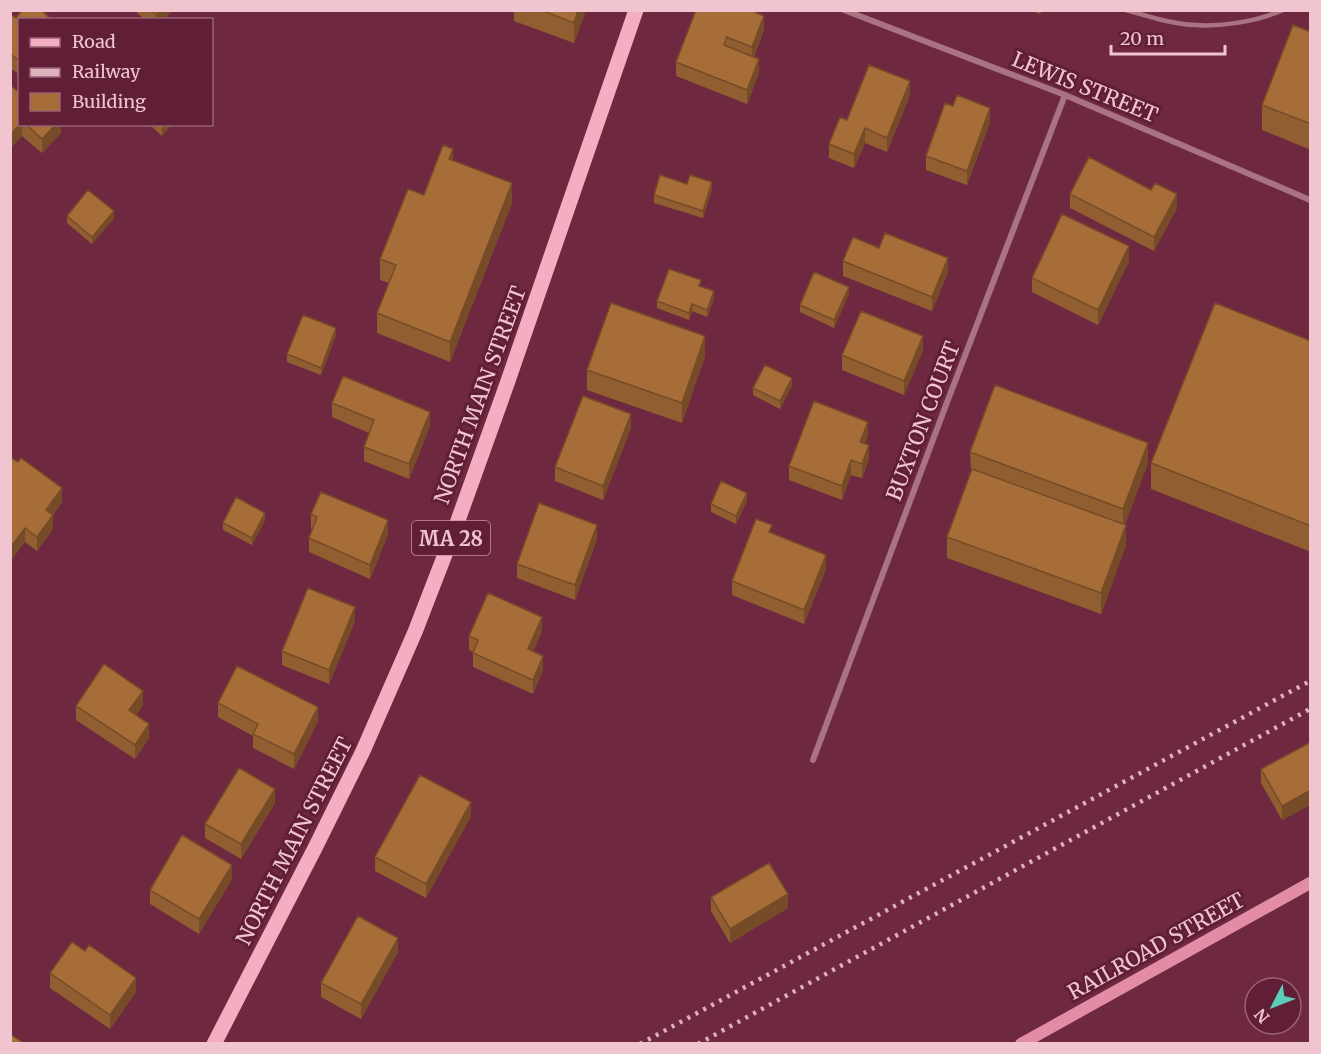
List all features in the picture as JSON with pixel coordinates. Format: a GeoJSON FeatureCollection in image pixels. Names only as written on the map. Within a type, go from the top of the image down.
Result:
{"type":"FeatureCollection","features":[{"type":"Feature","properties":{"kind":"main road","name":"NORTH MAIN STREET"},"geometry":{"type":"LineString","coordinates":[[214,1044],[363,751],[415,632],[504,392],[636,10]]}},
{"type":"Feature","properties":{"kind":"main road","name":"RAILROAD STREET"},"geometry":{"type":"LineString","coordinates":[[1021,1044],[1311,883]]}},
{"type":"Feature","properties":{"kind":"street","name":"LEWIS STREET"},"geometry":{"type":"LineString","coordinates":[[844,10],[1065,95],[1311,201]]}},
{"type":"Feature","properties":{"kind":"street","name":"BUXTON COURT"},"geometry":{"type":"LineString","coordinates":[[813,760],[1065,95]]}},
{"type":"Feature","properties":{"kind":"lane"},"geometry":{"type":"LineString","coordinates":[[1126,10],[1195,26],[1258,20],[1283,10]]}},
{"type":"Feature","properties":{"kind":"building"},"geometry":{"type":"Polygon","coordinates":[[[22,10],[41,10],[50,18],[18,18],[18,60],[10,54],[10,14],[16,18],[22,10]]]}},
{"type":"Feature","properties":{"kind":"building"},"geometry":{"type":"Polygon","coordinates":[[[541,10],[578,10],[574,23],[541,10]]]}},
{"type":"Feature","properties":{"kind":"building"},"geometry":{"type":"Polygon","coordinates":[[[696,10],[750,10],[764,16],[752,47],[727,37],[724,45],[759,59],[747,90],[676,62],[696,10]]]}},
{"type":"Feature","properties":{"kind":"building"},"geometry":{"type":"Polygon","coordinates":[[[1293,25],[1311,32],[1311,124],[1262,105],[1293,25]]]}},
{"type":"Feature","properties":{"kind":"building"},"geometry":{"type":"Polygon","coordinates":[[[869,65],[910,81],[887,138],[865,128],[854,154],[829,144],[840,117],[847,120],[869,65]]]}},
{"type":"Feature","properties":{"kind":"building"},"geometry":{"type":"Polygon","coordinates":[[[10,85],[18,91],[18,126],[10,135],[10,85]]]}},
{"type":"Feature","properties":{"kind":"building"},"geometry":{"type":"Polygon","coordinates":[[[957,95],[990,108],[967,171],[926,156],[945,103],[953,106],[957,95]]]}},
{"type":"Feature","properties":{"kind":"building"},"geometry":{"type":"Polygon","coordinates":[[[28,126],[54,126],[42,139],[28,126]]]}},
{"type":"Feature","properties":{"kind":"building"},"geometry":{"type":"Polygon","coordinates":[[[443,145],[453,149],[449,159],[512,183],[450,342],[377,313],[396,265],[380,259],[408,189],[424,195],[443,145]]]}},
{"type":"Feature","properties":{"kind":"building"},"geometry":{"type":"Polygon","coordinates":[[[1089,157],[1151,190],[1155,183],[1177,194],[1154,237],[1070,194],[1089,157]]]}},
{"type":"Feature","properties":{"kind":"building"},"geometry":{"type":"Polygon","coordinates":[[[660,175],[687,184],[690,175],[712,182],[703,211],[654,195],[660,175]]]}},
{"type":"Feature","properties":{"kind":"building"},"geometry":{"type":"Polygon","coordinates":[[[88,190],[114,211],[92,237],[67,216],[88,190]]]}},
{"type":"Feature","properties":{"kind":"building"},"geometry":{"type":"Polygon","coordinates":[[[1062,214],[1129,246],[1098,310],[1032,278],[1062,214]]]}},
{"type":"Feature","properties":{"kind":"building"},"geometry":{"type":"Polygon","coordinates":[[[885,233],[948,258],[932,297],[843,261],[853,237],[879,248],[885,233]]]}},
{"type":"Feature","properties":{"kind":"building"},"geometry":{"type":"Polygon","coordinates":[[[669,269],[701,280],[699,286],[714,291],[707,310],[692,304],[689,313],[657,301],[669,269]]]}},
{"type":"Feature","properties":{"kind":"building"},"geometry":{"type":"Polygon","coordinates":[[[814,272],[849,287],[834,320],[800,305],[814,272]]]}},
{"type":"Feature","properties":{"kind":"building"},"geometry":{"type":"Polygon","coordinates":[[[611,303],[705,336],[682,403],[587,370],[611,303]]]}},
{"type":"Feature","properties":{"kind":"building"},"geometry":{"type":"Polygon","coordinates":[[[1215,303],[1311,341],[1311,526],[1151,463],[1215,303]]]}},
{"type":"Feature","properties":{"kind":"building"},"geometry":{"type":"Polygon","coordinates":[[[861,311],[923,336],[904,381],[842,355],[861,311]]]}},
{"type":"Feature","properties":{"kind":"building"},"geometry":{"type":"Polygon","coordinates":[[[303,315],[336,328],[321,368],[287,354],[303,315]]]}},
{"type":"Feature","properties":{"kind":"building"},"geometry":{"type":"Polygon","coordinates":[[[765,365],[792,378],[780,401],[753,388],[765,365]]]}},
{"type":"Feature","properties":{"kind":"building"},"geometry":{"type":"Polygon","coordinates":[[[343,376],[430,412],[409,464],[364,447],[374,420],[332,403],[343,376]]]}},
{"type":"Feature","properties":{"kind":"building"},"geometry":{"type":"Polygon","coordinates":[[[995,385],[1148,443],[1123,509],[970,452],[995,385]]]}},
{"type":"Feature","properties":{"kind":"building"},"geometry":{"type":"Polygon","coordinates":[[[583,396],[631,414],[603,486],[555,467],[583,396]]]}},
{"type":"Feature","properties":{"kind":"building"},"geometry":{"type":"Polygon","coordinates":[[[814,401],[868,422],[860,442],[869,445],[862,464],[851,460],[842,486],[789,466],[814,401]]]}},
{"type":"Feature","properties":{"kind":"building"},"geometry":{"type":"Polygon","coordinates":[[[10,457],[18,462],[21,458],[62,488],[46,510],[53,515],[37,537],[25,528],[10,548],[10,457]]]}},
{"type":"Feature","properties":{"kind":"building"},"geometry":{"type":"Polygon","coordinates":[[[972,469],[1126,525],[1101,593],[947,537],[972,469]]]}},
{"type":"Feature","properties":{"kind":"building"},"geometry":{"type":"Polygon","coordinates":[[[721,481],[747,493],[736,516],[711,504],[721,481]]]}},
{"type":"Feature","properties":{"kind":"building"},"geometry":{"type":"Polygon","coordinates":[[[321,492],[388,520],[370,565],[309,538],[317,517],[311,514],[321,492]]]}},
{"type":"Feature","properties":{"kind":"building"},"geometry":{"type":"Polygon","coordinates":[[[236,497],[265,513],[252,538],[223,523],[236,497]]]}},
{"type":"Feature","properties":{"kind":"building"},"geometry":{"type":"Polygon","coordinates":[[[539,503],[597,525],[575,585],[517,564],[539,503]]]}},
{"type":"Feature","properties":{"kind":"building"},"geometry":{"type":"Polygon","coordinates":[[[756,519],[772,525],[769,532],[826,555],[804,610],[732,581],[756,519]]]}},
{"type":"Feature","properties":{"kind":"building"},"geometry":{"type":"Polygon","coordinates":[[[308,588],[355,607],[329,670],[282,651],[308,588]]]}},
{"type":"Feature","properties":{"kind":"building"},"geometry":{"type":"Polygon","coordinates":[[[488,593],[542,617],[528,649],[543,656],[533,680],[473,653],[478,640],[469,636],[488,593]]]}},
{"type":"Feature","properties":{"kind":"building"},"geometry":{"type":"Polygon","coordinates":[[[104,664],[143,691],[129,710],[149,724],[135,745],[76,706],[104,664]]]}},
{"type":"Feature","properties":{"kind":"building"},"geometry":{"type":"Polygon","coordinates":[[[237,666],[318,707],[294,754],[253,734],[258,724],[218,703],[237,666]]]}},
{"type":"Feature","properties":{"kind":"building"},"geometry":{"type":"Polygon","coordinates":[[[1311,742],[1311,790],[1282,806],[1261,769],[1311,742]]]}},
{"type":"Feature","properties":{"kind":"building"},"geometry":{"type":"Polygon","coordinates":[[[239,768],[275,789],[241,844],[205,824],[239,768]]]}},
{"type":"Feature","properties":{"kind":"building"},"geometry":{"type":"Polygon","coordinates":[[[420,775],[471,802],[426,884],[375,857],[420,775]]]}},
{"type":"Feature","properties":{"kind":"building"},"geometry":{"type":"Polygon","coordinates":[[[182,835],[232,865],[199,919],[150,890],[182,835]]]}},
{"type":"Feature","properties":{"kind":"building"},"geometry":{"type":"Polygon","coordinates":[[[769,863],[788,894],[730,929],[711,897],[769,863]]]}},
{"type":"Feature","properties":{"kind":"building"},"geometry":{"type":"Polygon","coordinates":[[[358,916],[398,938],[361,1004],[321,983],[358,916]]]}},
{"type":"Feature","properties":{"kind":"building"},"geometry":{"type":"Polygon","coordinates":[[[72,942],[85,951],[89,945],[136,978],[110,1015],[50,973],[72,942]]]}},
{"type":"Feature","properties":{"kind":"building"},"geometry":{"type":"Polygon","coordinates":[[[10,1034],[25,1044],[10,1044],[10,1034]]]}},
{"type":"Feature","properties":{"kind":"railway"},"geometry":{"type":"LineString","coordinates":[[640,1044],[1310,681]]}},
{"type":"Feature","properties":{"kind":"railway"},"geometry":{"type":"LineString","coordinates":[[698,1044],[1310,709]]}}]}
